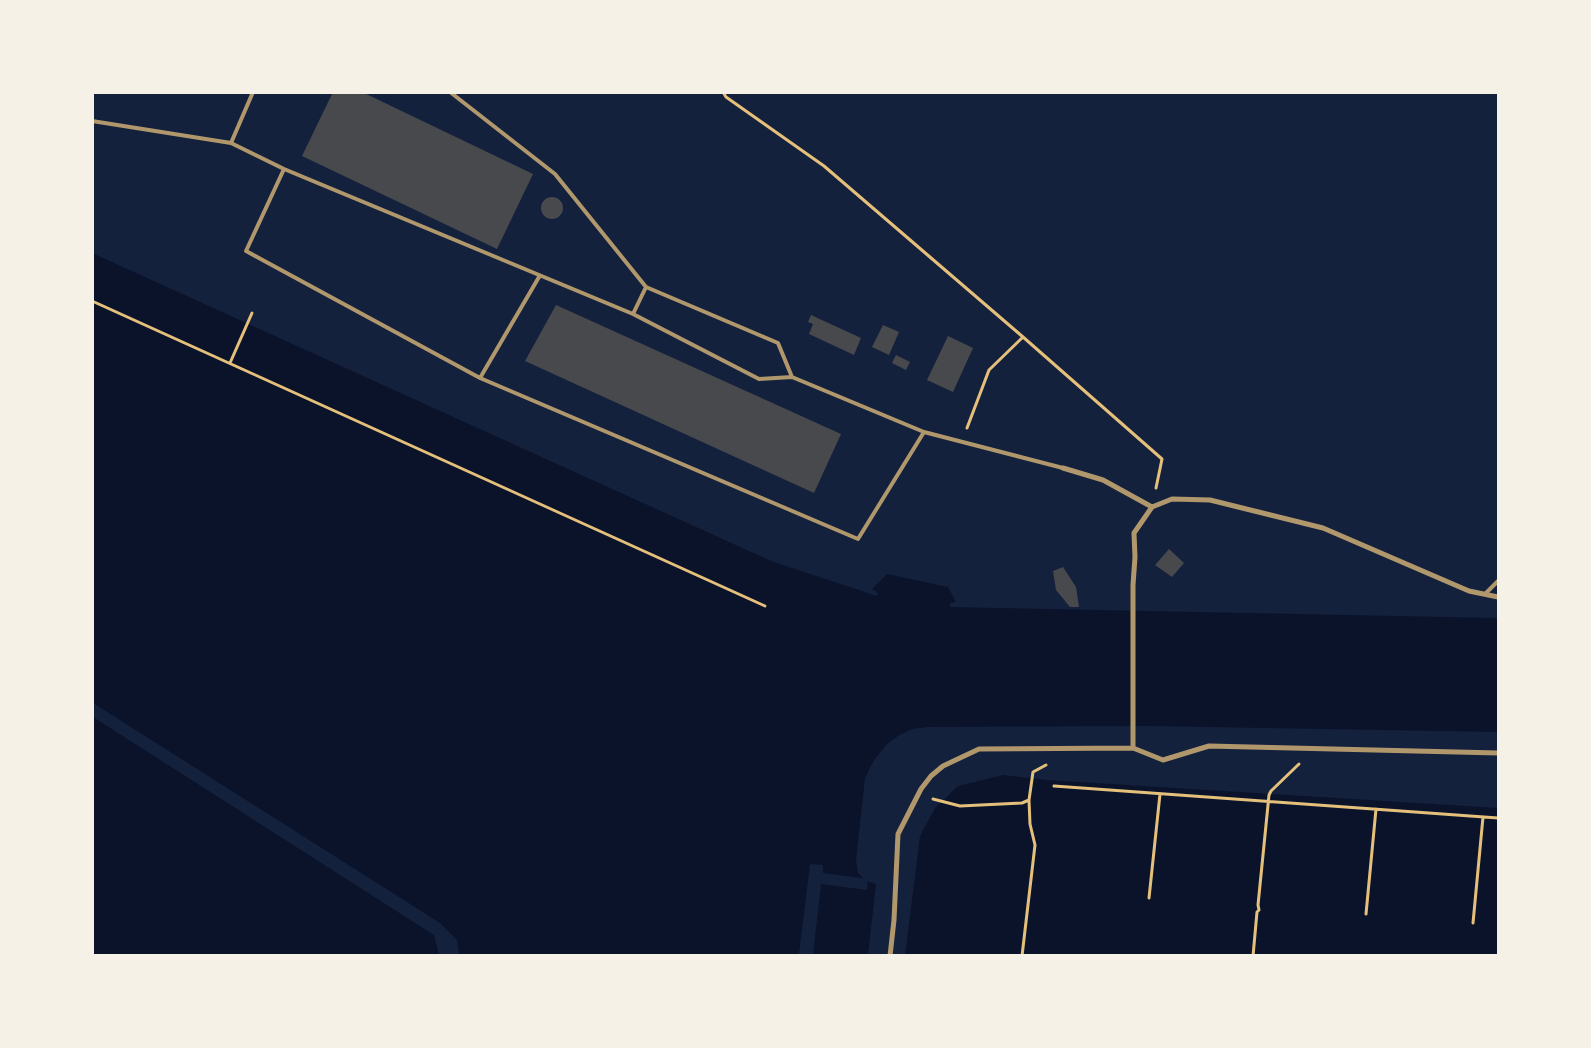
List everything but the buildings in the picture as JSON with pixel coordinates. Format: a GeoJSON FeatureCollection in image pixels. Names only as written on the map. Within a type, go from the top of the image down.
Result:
{"type":"FeatureCollection","features":[{"type":"Feature","properties":{"kind":"street"},"geometry":{"type":"LineString","coordinates":[[1062,468],[1103,480],[1152,507]]}},
{"type":"Feature","properties":{"kind":"street"},"geometry":{"type":"LineString","coordinates":[[1133,748],[1134,533],[1152,507],[1172,499],[1210,500],[1323,528],[1469,590],[1498,597]]}},
{"type":"Feature","properties":{"kind":"street"},"geometry":{"type":"LineString","coordinates":[[890,956],[894,920],[898,834],[921,789],[931,776],[943,766],[978,749],[1133,748],[1163,760],[1209,746],[1498,753]]}},
{"type":"Feature","properties":{"kind":"lane"},"geometry":{"type":"LineString","coordinates":[[231,143],[253,92]]}},
{"type":"Feature","properties":{"kind":"lane"},"geometry":{"type":"LineString","coordinates":[[450,92],[555,174],[646,287],[778,343],[792,377]]}},
{"type":"Feature","properties":{"kind":"lane"},"geometry":{"type":"LineString","coordinates":[[92,121],[231,143],[284,170],[633,314],[759,379],[792,377],[924,432],[1062,468]]}},
{"type":"Feature","properties":{"kind":"lane"},"geometry":{"type":"LineString","coordinates":[[284,170],[246,251],[480,378],[858,539],[924,432]]}},
{"type":"Feature","properties":{"kind":"lane"},"geometry":{"type":"LineString","coordinates":[[480,378],[539,276]]}},
{"type":"Feature","properties":{"kind":"lane"},"geometry":{"type":"LineString","coordinates":[[633,314],[646,287]]}},
{"type":"Feature","properties":{"kind":"lane"},"geometry":{"type":"LineString","coordinates":[[1486,594],[1498,581]]}},
{"type":"Feature","properties":{"kind":"path"},"geometry":{"type":"LineString","coordinates":[[723,92],[726,97],[824,166],[1162,459],[1152,507]]}},
{"type":"Feature","properties":{"kind":"path"},"geometry":{"type":"LineString","coordinates":[[92,301],[765,606]]}},
{"type":"Feature","properties":{"kind":"path"},"geometry":{"type":"LineString","coordinates":[[230,363],[252,313]]}},
{"type":"Feature","properties":{"kind":"path"},"geometry":{"type":"LineString","coordinates":[[962,442],[989,370],[1023,337]]}},
{"type":"Feature","properties":{"kind":"path"},"geometry":{"type":"LineString","coordinates":[[1022,956],[1035,845],[1030,824],[1029,800],[1034,772],[1056,759],[1065,748]]}},
{"type":"Feature","properties":{"kind":"path"},"geometry":{"type":"LineString","coordinates":[[1253,956],[1270,790],[1299,763]]}},
{"type":"Feature","properties":{"kind":"path"},"geometry":{"type":"LineString","coordinates":[[1054,786],[1498,818]]}},
{"type":"Feature","properties":{"kind":"path"},"geometry":{"type":"LineString","coordinates":[[1148,898],[1160,794]]}},
{"type":"Feature","properties":{"kind":"path"},"geometry":{"type":"LineString","coordinates":[[928,798],[960,806],[1022,803],[1029,800]]}},
{"type":"Feature","properties":{"kind":"path"},"geometry":{"type":"LineString","coordinates":[[1366,914],[1376,809]]}},
{"type":"Feature","properties":{"kind":"path"},"geometry":{"type":"LineString","coordinates":[[1473,923],[1483,817]]}},
{"type":"Feature","properties":{"kind":"water"},"geometry":{"type":"Polygon","coordinates":[[[92,253],[771,561],[877,596],[878,593],[872,589],[887,574],[948,587],[956,602],[950,603],[950,607],[1498,618],[1498,732],[1149,726],[928,727],[912,729],[886,745],[874,760],[865,778],[856,860],[858,873],[866,881],[876,884],[868,955],[459,955],[457,940],[440,923],[93,703],[92,253]]]}},
{"type":"Feature","properties":{"kind":"water"},"geometry":{"type":"Polygon","coordinates":[[[93,717],[434,935],[439,955],[93,955],[93,717]]]}},
{"type":"Feature","properties":{"kind":"water"},"geometry":{"type":"Polygon","coordinates":[[[1003,775],[1047,780],[1498,808],[1498,955],[905,956],[920,836],[935,808],[958,786],[1003,775]]]}},
{"type":"Feature","properties":{"kind":"pier"},"geometry":{"type":"Polygon","coordinates":[[[810,864],[823,865],[823,873],[868,879],[867,890],[821,884],[813,955],[804,955],[799,954],[810,864]]]}}]}
